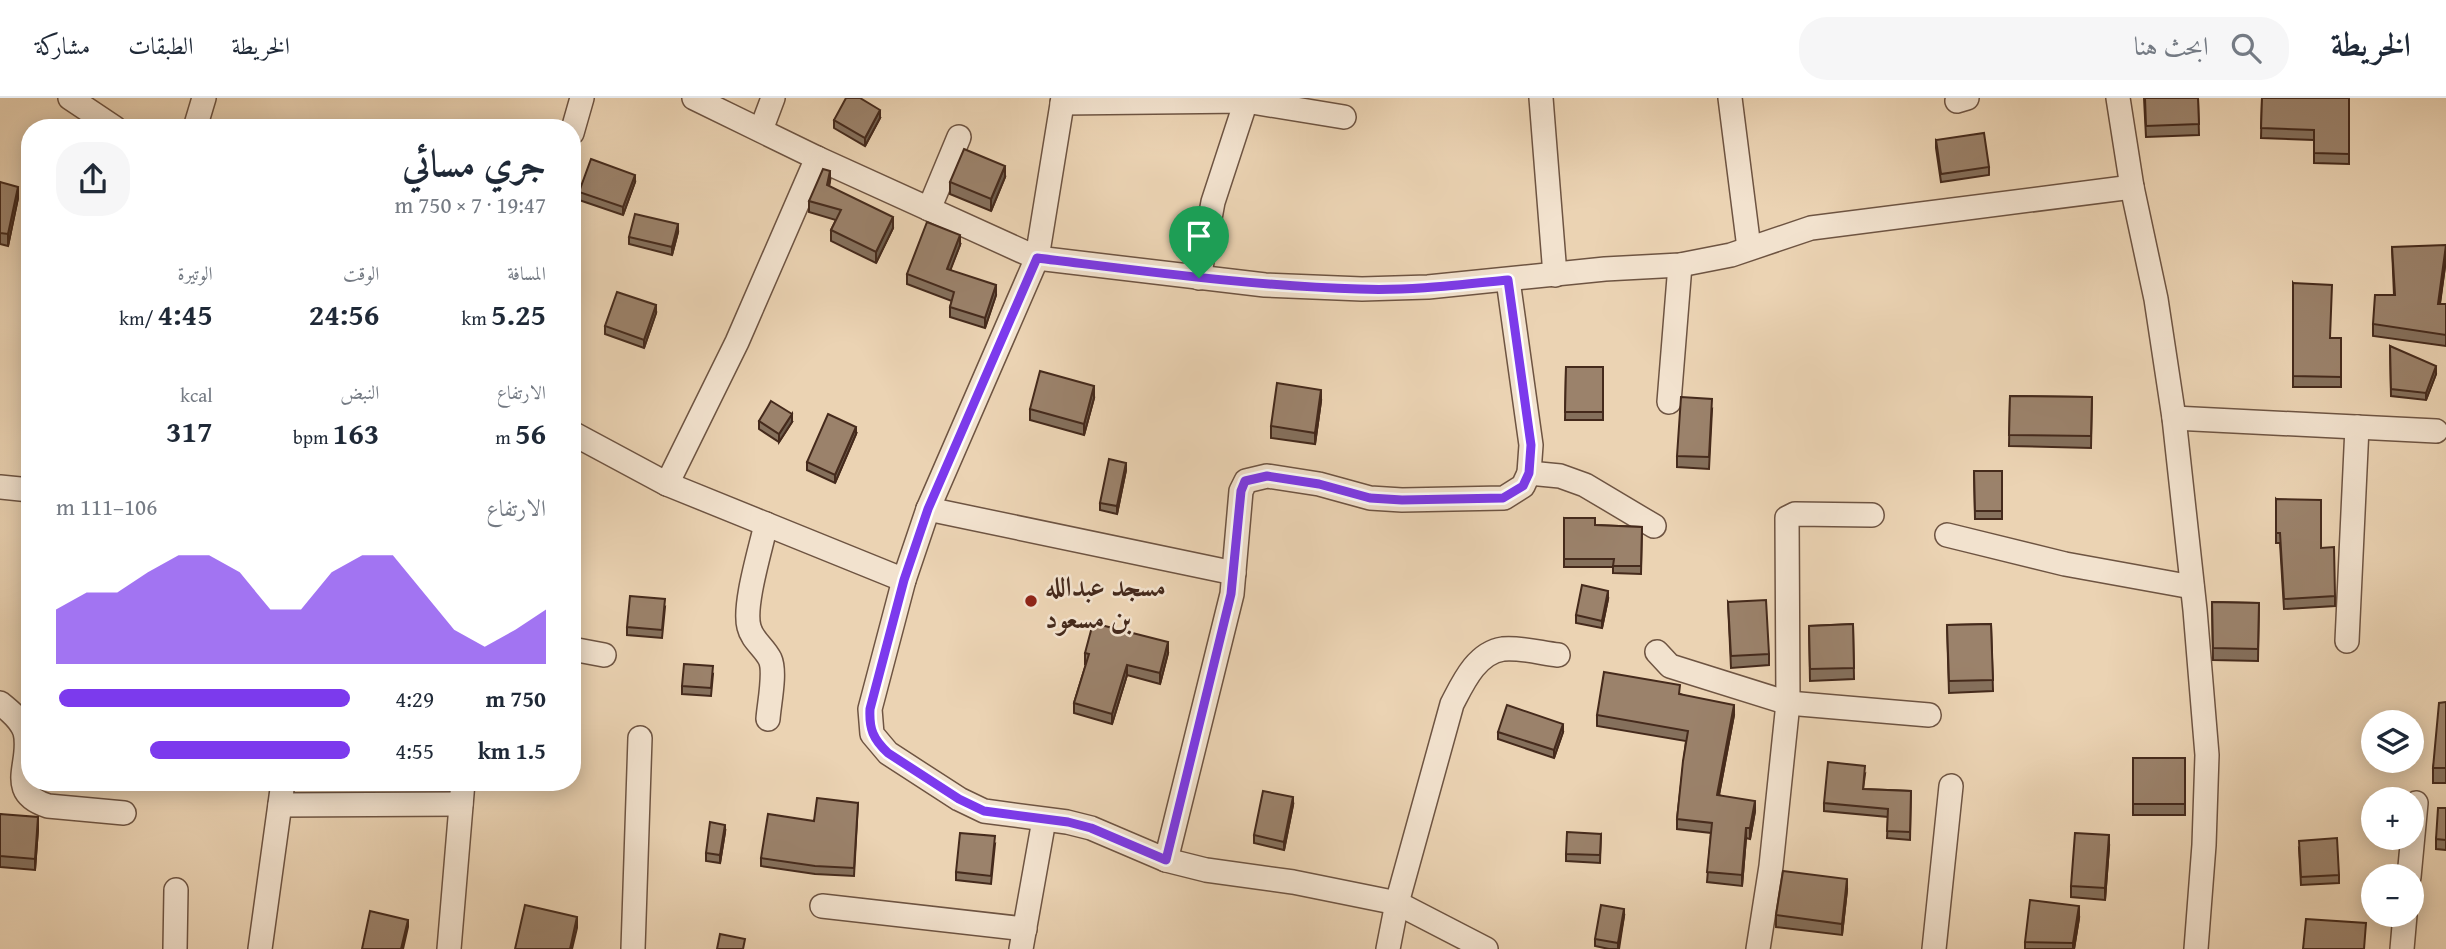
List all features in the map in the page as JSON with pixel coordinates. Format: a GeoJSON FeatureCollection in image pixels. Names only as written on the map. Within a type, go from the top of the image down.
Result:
{"type":"FeatureCollection","features":[{"type":"Feature","properties":{"kind":"street"},"geometry":{"type":"LineString","coordinates":[[69,98],[101,119]]}},
{"type":"Feature","properties":{"kind":"street"},"geometry":{"type":"LineString","coordinates":[[198,119],[204,98]]}},
{"type":"Feature","properties":{"kind":"street"},"geometry":{"type":"LineString","coordinates":[[576,119],[582,98]]}},
{"type":"Feature","properties":{"kind":"street"},"geometry":{"type":"LineString","coordinates":[[694,98],[817,158],[1037,258],[1265,285],[1362,289],[1429,287],[1605,269],[1680,265],[1731,255],[1811,228],[2132,187]]}},
{"type":"Feature","properties":{"kind":"street"},"geometry":{"type":"LineString","coordinates":[[761,130],[773,98]]}},
{"type":"Feature","properties":{"kind":"street"},"geometry":{"type":"LineString","coordinates":[[1541,98],[1555,275]]}},
{"type":"Feature","properties":{"kind":"street"},"geometry":{"type":"LineString","coordinates":[[1730,98],[1749,248]]}},
{"type":"Feature","properties":{"kind":"street"},"geometry":{"type":"LineString","coordinates":[[2118,98],[2132,187],[2156,299],[2174,418],[2192,587],[2207,755],[2196,949]]}},
{"type":"Feature","properties":{"kind":"street"},"geometry":{"type":"LineString","coordinates":[[1199,278],[1213,202],[1247,99]]}},
{"type":"Feature","properties":{"kind":"street"},"geometry":{"type":"LineString","coordinates":[[1344,117],[1247,99],[1062,100],[1037,258],[928,509],[904,580],[870,709],[872,734],[888,753],[959,799],[984,811],[1091,828],[1166,860],[1206,870],[1293,882],[1397,903],[1486,949]]}},
{"type":"Feature","properties":{"kind":"street"},"geometry":{"type":"LineString","coordinates":[[929,209],[959,137]]}},
{"type":"Feature","properties":{"kind":"street"},"geometry":{"type":"LineString","coordinates":[[667,484],[737,342],[817,158]]}},
{"type":"Feature","properties":{"kind":"street"},"geometry":{"type":"LineString","coordinates":[[1669,402],[1680,265]]}},
{"type":"Feature","properties":{"kind":"street"},"geometry":{"type":"LineString","coordinates":[[1166,860],[1226,617],[1234,573],[1241,491],[1245,481],[1267,476],[1319,484],[1370,498],[1402,500],[1492,500],[1503,498],[1523,486],[1529,473],[1531,445],[1508,280]]}},
{"type":"Feature","properties":{"kind":"street"},"geometry":{"type":"LineString","coordinates":[[2174,418],[2436,431]]}},
{"type":"Feature","properties":{"kind":"street"},"geometry":{"type":"LineString","coordinates":[[2347,641],[2357,427]]}},
{"type":"Feature","properties":{"kind":"street"},"geometry":{"type":"LineString","coordinates":[[581,438],[667,484],[904,580]]}},
{"type":"Feature","properties":{"kind":"street"},"geometry":{"type":"LineString","coordinates":[[1529,473],[1560,476],[1585,485],[1654,526]]}},
{"type":"Feature","properties":{"kind":"street"},"geometry":{"type":"LineString","coordinates":[[0,487],[21,489]]}},
{"type":"Feature","properties":{"kind":"street"},"geometry":{"type":"LineString","coordinates":[[928,509],[1234,573]]}},
{"type":"Feature","properties":{"kind":"street"},"geometry":{"type":"LineString","coordinates":[[1758,949],[1771,866],[1788,703],[1787,518],[1795,514],[1872,515]]}},
{"type":"Feature","properties":{"kind":"street"},"geometry":{"type":"LineString","coordinates":[[766,524],[747,611],[748,627],[770,659],[772,667],[768,719]]}},
{"type":"Feature","properties":{"kind":"street"},"geometry":{"type":"LineString","coordinates":[[1947,535],[2065,564],[2192,587]]}},
{"type":"Feature","properties":{"kind":"street"},"geometry":{"type":"LineString","coordinates":[[1388,949],[1397,903],[1452,704],[1466,677],[1489,654],[1503,649],[1558,655]]}},
{"type":"Feature","properties":{"kind":"street"},"geometry":{"type":"LineString","coordinates":[[581,651],[604,655]]}},
{"type":"Feature","properties":{"kind":"street"},"geometry":{"type":"LineString","coordinates":[[1657,652],[1670,666],[1788,703],[1929,715]]}},
{"type":"Feature","properties":{"kind":"street"},"geometry":{"type":"LineString","coordinates":[[0,704],[10,711],[21,727]]}},
{"type":"Feature","properties":{"kind":"street"},"geometry":{"type":"LineString","coordinates":[[633,949],[639,738]]}},
{"type":"Feature","properties":{"kind":"street"},"geometry":{"type":"LineString","coordinates":[[1934,949],[1951,786]]}},
{"type":"Feature","properties":{"kind":"street"},"geometry":{"type":"LineString","coordinates":[[25,791],[36,802],[48,806],[124,813]]}},
{"type":"Feature","properties":{"kind":"street"},"geometry":{"type":"LineString","coordinates":[[260,949],[281,791]]}},
{"type":"Feature","properties":{"kind":"street"},"geometry":{"type":"LineString","coordinates":[[279,805],[462,793],[449,949]]}},
{"type":"Feature","properties":{"kind":"street"},"geometry":{"type":"LineString","coordinates":[[822,906],[1023,939],[1044,820]]}},
{"type":"Feature","properties":{"kind":"street"},"geometry":{"type":"LineString","coordinates":[[175,949],[176,890]]}},
{"type":"Feature","properties":{"kind":"street"},"geometry":{"type":"LineString","coordinates":[[2402,949],[2404,927]]}},
{"type":"Feature","properties":{"kind":"building"},"geometry":{"type":"Polygon","coordinates":[[[846,98],[860,98],[880,110],[865,138],[834,120],[846,98]]]}},
{"type":"Feature","properties":{"kind":"building"},"geometry":{"type":"Polygon","coordinates":[[[2145,98],[2198,98],[2199,124],[2146,126],[2145,98]]]}},
{"type":"Feature","properties":{"kind":"building"},"geometry":{"type":"Polygon","coordinates":[[[2262,98],[2349,98],[2349,154],[2314,153],[2314,130],[2261,128],[2262,98]]]}},
{"type":"Feature","properties":{"kind":"building"},"geometry":{"type":"Polygon","coordinates":[[[1984,133],[1989,167],[1941,174],[1936,140],[1984,133]]]}},
{"type":"Feature","properties":{"kind":"building"},"geometry":{"type":"Polygon","coordinates":[[[964,149],[1005,166],[991,199],[950,182],[964,149]]]}},
{"type":"Feature","properties":{"kind":"building"},"geometry":{"type":"Polygon","coordinates":[[[591,159],[635,175],[623,207],[581,193],[591,159]]]}},
{"type":"Feature","properties":{"kind":"building"},"geometry":{"type":"Polygon","coordinates":[[[823,169],[830,171],[827,185],[893,217],[876,252],[831,230],[841,210],[809,201],[823,169]]]}},
{"type":"Feature","properties":{"kind":"building"},"geometry":{"type":"Polygon","coordinates":[[[0,182],[18,187],[8,234],[0,233],[0,182]]]}},
{"type":"Feature","properties":{"kind":"building"},"geometry":{"type":"Polygon","coordinates":[[[635,214],[678,224],[672,247],[629,237],[635,214]]]}},
{"type":"Feature","properties":{"kind":"building"},"geometry":{"type":"Polygon","coordinates":[[[927,222],[960,235],[947,269],[996,285],[985,318],[950,307],[954,292],[907,274],[927,222]]]}},
{"type":"Feature","properties":{"kind":"building"},"geometry":{"type":"Polygon","coordinates":[[[2446,245],[2438,304],[2446,304],[2446,335],[2373,324],[2375,295],[2395,295],[2392,247],[2446,245]]]}},
{"type":"Feature","properties":{"kind":"building"},"geometry":{"type":"Polygon","coordinates":[[[2293,283],[2332,285],[2330,338],[2341,338],[2341,377],[2293,376],[2293,283]]]}},
{"type":"Feature","properties":{"kind":"building"},"geometry":{"type":"Polygon","coordinates":[[[617,292],[656,305],[644,340],[605,326],[617,292]]]}},
{"type":"Feature","properties":{"kind":"building"},"geometry":{"type":"Polygon","coordinates":[[[2390,346],[2436,366],[2426,393],[2391,389],[2390,346]]]}},
{"type":"Feature","properties":{"kind":"building"},"geometry":{"type":"Polygon","coordinates":[[[1566,367],[1603,367],[1603,412],[1565,412],[1566,367]]]}},
{"type":"Feature","properties":{"kind":"building"},"geometry":{"type":"Polygon","coordinates":[[[1040,371],[1094,386],[1084,424],[1030,409],[1040,371]]]}},
{"type":"Feature","properties":{"kind":"building"},"geometry":{"type":"Polygon","coordinates":[[[1277,383],[1321,390],[1315,433],[1271,426],[1277,383]]]}},
{"type":"Feature","properties":{"kind":"building"},"geometry":{"type":"Polygon","coordinates":[[[2010,396],[2092,397],[2091,436],[2009,435],[2010,396]]]}},
{"type":"Feature","properties":{"kind":"building"},"geometry":{"type":"Polygon","coordinates":[[[1681,397],[1712,399],[1709,457],[1677,456],[1681,397]]]}},
{"type":"Feature","properties":{"kind":"building"},"geometry":{"type":"Polygon","coordinates":[[[771,401],[792,414],[779,434],[759,421],[771,401]]]}},
{"type":"Feature","properties":{"kind":"building"},"geometry":{"type":"Polygon","coordinates":[[[828,414],[856,427],[835,475],[807,462],[828,414]]]}},
{"type":"Feature","properties":{"kind":"building"},"geometry":{"type":"Polygon","coordinates":[[[1109,459],[1126,463],[1117,506],[1100,503],[1109,459]]]}},
{"type":"Feature","properties":{"kind":"building"},"geometry":{"type":"Polygon","coordinates":[[[1974,471],[2002,471],[2002,511],[1975,511],[1974,471]]]}},
{"type":"Feature","properties":{"kind":"building"},"geometry":{"type":"Polygon","coordinates":[[[2276,499],[2321,500],[2321,548],[2334,547],[2335,596],[2284,599],[2280,533],[2276,533],[2276,499]]]}},
{"type":"Feature","properties":{"kind":"building"},"geometry":{"type":"Polygon","coordinates":[[[1564,518],[1595,518],[1595,525],[1642,527],[1641,566],[1613,566],[1614,559],[1564,559],[1564,518]]]}},
{"type":"Feature","properties":{"kind":"building"},"geometry":{"type":"Polygon","coordinates":[[[1582,585],[1608,591],[1602,621],[1576,615],[1582,585]]]}},
{"type":"Feature","properties":{"kind":"building"},"geometry":{"type":"Polygon","coordinates":[[[630,596],[665,599],[662,630],[627,627],[630,596]]]}},
{"type":"Feature","properties":{"kind":"building"},"geometry":{"type":"Polygon","coordinates":[[[1766,600],[1769,654],[1731,656],[1728,602],[1766,600]]]}},
{"type":"Feature","properties":{"kind":"building"},"geometry":{"type":"Polygon","coordinates":[[[2212,602],[2259,603],[2258,649],[2213,648],[2212,602]]]}},
{"type":"Feature","properties":{"kind":"building"},"geometry":{"type":"Polygon","coordinates":[[[1093,623],[1168,642],[1160,673],[1127,665],[1112,714],[1074,703],[1089,654],[1085,653],[1093,623]]]}},
{"type":"Feature","properties":{"kind":"building"},"geometry":{"type":"Polygon","coordinates":[[[1853,624],[1854,668],[1810,669],[1809,626],[1853,624]]]}},
{"type":"Feature","properties":{"kind":"building"},"geometry":{"type":"Polygon","coordinates":[[[1991,624],[1993,680],[1949,681],[1947,625],[1991,624]]]}},
{"type":"Feature","properties":{"kind":"building"},"geometry":{"type":"Polygon","coordinates":[[[684,664],[713,666],[711,688],[682,686],[684,664]]]}},
{"type":"Feature","properties":{"kind":"building"},"geometry":{"type":"Polygon","coordinates":[[[1604,672],[1680,685],[1679,694],[1734,705],[1717,795],[1755,801],[1750,828],[1746,828],[1742,875],[1707,872],[1712,823],[1677,819],[1688,731],[1597,715],[1604,672]]]}},
{"type":"Feature","properties":{"kind":"building"},"geometry":{"type":"Polygon","coordinates":[[[2446,702],[2446,768],[2433,768],[2439,703],[2446,702]]]}},
{"type":"Feature","properties":{"kind":"building"},"geometry":{"type":"Polygon","coordinates":[[[1507,705],[1563,724],[1554,750],[1498,732],[1507,705]]]}},
{"type":"Feature","properties":{"kind":"building"},"geometry":{"type":"Polygon","coordinates":[[[2133,758],[2185,758],[2185,804],[2133,804],[2133,758]]]}},
{"type":"Feature","properties":{"kind":"building"},"geometry":{"type":"Polygon","coordinates":[[[1828,762],[1865,766],[1863,789],[1911,791],[1910,832],[1887,831],[1888,809],[1824,803],[1828,762]]]}},
{"type":"Feature","properties":{"kind":"building"},"geometry":{"type":"Polygon","coordinates":[[[1263,791],[1293,797],[1284,842],[1254,835],[1263,791]]]}},
{"type":"Feature","properties":{"kind":"building"},"geometry":{"type":"Polygon","coordinates":[[[817,798],[858,803],[854,868],[815,866],[761,858],[768,814],[814,821],[817,798]]]}},
{"type":"Feature","properties":{"kind":"building"},"geometry":{"type":"Polygon","coordinates":[[[2438,808],[2446,808],[2446,840],[2436,839],[2438,808]]]}},
{"type":"Feature","properties":{"kind":"building"},"geometry":{"type":"Polygon","coordinates":[[[0,814],[38,817],[35,859],[0,856],[0,814]]]}},
{"type":"Feature","properties":{"kind":"building"},"geometry":{"type":"Polygon","coordinates":[[[710,822],[725,825],[720,855],[706,853],[710,822]]]}},
{"type":"Feature","properties":{"kind":"building"},"geometry":{"type":"Polygon","coordinates":[[[1567,832],[1601,834],[1600,855],[1566,854],[1567,832]]]}},
{"type":"Feature","properties":{"kind":"building"},"geometry":{"type":"Polygon","coordinates":[[[960,833],[995,836],[991,876],[956,872],[960,833]]]}},
{"type":"Feature","properties":{"kind":"building"},"geometry":{"type":"Polygon","coordinates":[[[2075,833],[2109,835],[2105,888],[2071,886],[2075,833]]]}},
{"type":"Feature","properties":{"kind":"building"},"geometry":{"type":"Polygon","coordinates":[[[2337,838],[2339,875],[2301,877],[2299,841],[2337,838]]]}},
{"type":"Feature","properties":{"kind":"building"},"geometry":{"type":"Polygon","coordinates":[[[1783,871],[1847,879],[1842,924],[1776,915],[1783,871]]]}},
{"type":"Feature","properties":{"kind":"building"},"geometry":{"type":"Polygon","coordinates":[[[2030,900],[2079,906],[2073,943],[2025,942],[2030,900]]]}},
{"type":"Feature","properties":{"kind":"building"},"geometry":{"type":"Polygon","coordinates":[[[525,905],[577,917],[570,949],[515,949],[525,905]]]}},
{"type":"Feature","properties":{"kind":"building"},"geometry":{"type":"Polygon","coordinates":[[[1601,905],[1624,909],[1618,943],[1595,939],[1601,905]]]}},
{"type":"Feature","properties":{"kind":"building"},"geometry":{"type":"Polygon","coordinates":[[[370,911],[408,920],[401,949],[362,949],[370,911]]]}},
{"type":"Feature","properties":{"kind":"building"},"geometry":{"type":"Polygon","coordinates":[[[2306,919],[2361,923],[2361,927],[2366,927],[2364,949],[2303,949],[2306,919]]]}},
{"type":"Feature","properties":{"kind":"building"},"geometry":{"type":"Polygon","coordinates":[[[720,934],[745,939],[743,949],[717,949],[720,934]]]}},
{"type":"Feature","properties":{"kind":"place","name":"مسجد عبدالله بن مسعود"},"geometry":{"type":"Point","coordinates":[1031,601]}},
{"type":"Feature","properties":{"kind":"route"},"geometry":{"type":"LineString","coordinates":[[1037,258],[1199,278],[1265,285],[1362,289],[1429,287],[1508,280],[1531,445],[1529,473],[1523,486],[1503,498],[1492,500],[1370,498],[1319,484],[1267,476],[1245,481],[1241,491],[1231,594],[1166,860],[1091,828],[1068,822],[984,811],[959,799],[888,753],[872,734],[869,723],[870,709],[904,580],[928,509],[1037,258]]}}]}
